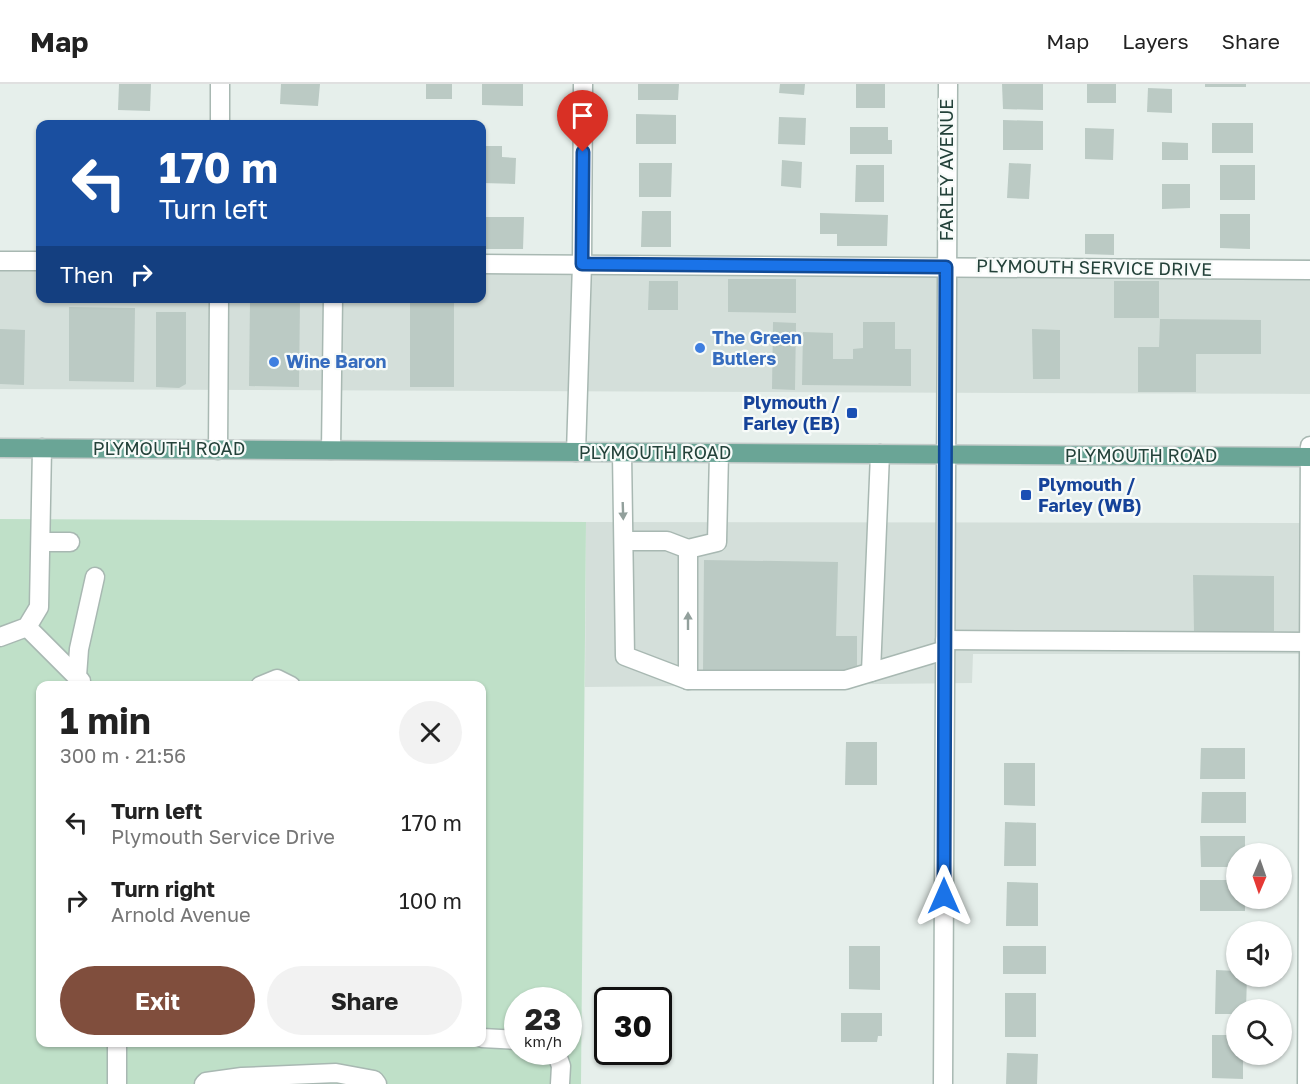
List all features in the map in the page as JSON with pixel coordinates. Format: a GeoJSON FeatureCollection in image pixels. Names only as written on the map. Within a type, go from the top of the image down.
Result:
{"type":"FeatureCollection","features":[{"type":"Feature","properties":{"kind":"main road","name":"PLYMOUTH ROAD"},"geometry":{"type":"LineString","coordinates":[[0,448],[1310,457]]}},
{"type":"Feature","properties":{"kind":"street"},"geometry":{"type":"LineString","coordinates":[[220,84],[220,120]]}},
{"type":"Feature","properties":{"kind":"street"},"geometry":{"type":"LineString","coordinates":[[576,452],[582,264],[583,84]]}},
{"type":"Feature","properties":{"kind":"street","name":"FARLEY AVENUE"},"geometry":{"type":"LineString","coordinates":[[943,1084],[948,84]]}},
{"type":"Feature","properties":{"kind":"street"},"geometry":{"type":"LineString","coordinates":[[0,261],[36,261]]}},
{"type":"Feature","properties":{"kind":"street","name":"PLYMOUTH SERVICE DRIVE"},"geometry":{"type":"LineString","coordinates":[[486,264],[1310,270]]}},
{"type":"Feature","properties":{"kind":"street"},"geometry":{"type":"LineString","coordinates":[[218,450],[219,303]]}},
{"type":"Feature","properties":{"kind":"street"},"geometry":{"type":"LineString","coordinates":[[331,450],[333,303]]}},
{"type":"Feature","properties":{"kind":"street"},"geometry":{"type":"LineString","coordinates":[[1307,1084],[1310,446]]}},
{"type":"Feature","properties":{"kind":"street"},"geometry":{"type":"LineString","coordinates":[[0,637],[27,627],[39,607],[42,448]]}},
{"type":"Feature","properties":{"kind":"street"},"geometry":{"type":"LineString","coordinates":[[622,453],[625,656],[688,680],[845,680],[945,645],[1310,642]]}},
{"type":"Feature","properties":{"kind":"street"},"geometry":{"type":"LineString","coordinates":[[624,541],[667,541],[688,549],[717,542],[718,453]]}},
{"type":"Feature","properties":{"kind":"street"},"geometry":{"type":"LineString","coordinates":[[871,672],[880,454]]}},
{"type":"Feature","properties":{"kind":"street"},"geometry":{"type":"LineString","coordinates":[[40,542],[70,542]]}},
{"type":"Feature","properties":{"kind":"street"},"geometry":{"type":"LineString","coordinates":[[688,549],[688,680]]}},
{"type":"Feature","properties":{"kind":"street"},"geometry":{"type":"LineString","coordinates":[[81,681],[79,650],[95,577]]}},
{"type":"Feature","properties":{"kind":"street"},"geometry":{"type":"LineString","coordinates":[[27,627],[81,681]]}},
{"type":"Feature","properties":{"kind":"street"},"geometry":{"type":"LineString","coordinates":[[486,1038],[504,1039]]}},
{"type":"Feature","properties":{"kind":"street"},"geometry":{"type":"LineString","coordinates":[[117,1047],[117,1084]]}},
{"type":"Feature","properties":{"kind":"street"},"geometry":{"type":"LineString","coordinates":[[560,1084],[561,1065]]}},
{"type":"Feature","properties":{"kind":"street"},"geometry":{"type":"LineString","coordinates":[[204,1084],[242,1077],[336,1074],[374,1080],[377,1084]]}},
{"type":"Feature","properties":{"kind":"shaded area"},"geometry":{"type":"Polygon","coordinates":[[[0,252],[36,252],[36,303],[486,303],[486,255],[1310,259],[1310,394],[0,389],[0,252]]]}},
{"type":"Feature","properties":{"kind":"shaded area"},"geometry":{"type":"Polygon","coordinates":[[[586,522],[1310,523],[1310,654],[973,654],[972,683],[585,687],[586,522]]]}},
{"type":"Feature","properties":{"kind":"green space"},"geometry":{"type":"Polygon","coordinates":[[[0,519],[586,522],[582,987],[504,987],[504,1065],[581,1065],[581,1084],[0,1084],[0,519]]]}},
{"type":"Feature","properties":{"kind":"building"},"geometry":{"type":"Polygon","coordinates":[[[119,84],[151,84],[150,111],[118,110],[119,84]]]}},
{"type":"Feature","properties":{"kind":"building"},"geometry":{"type":"Polygon","coordinates":[[[281,84],[320,84],[318,106],[280,104],[281,84]]]}},
{"type":"Feature","properties":{"kind":"building"},"geometry":{"type":"Polygon","coordinates":[[[426,84],[452,84],[452,99],[426,99],[426,84]]]}},
{"type":"Feature","properties":{"kind":"building"},"geometry":{"type":"Polygon","coordinates":[[[482,84],[523,84],[523,106],[482,105],[482,84]]]}},
{"type":"Feature","properties":{"kind":"building"},"geometry":{"type":"Polygon","coordinates":[[[638,84],[679,84],[678,100],[638,100],[638,84]]]}},
{"type":"Feature","properties":{"kind":"building"},"geometry":{"type":"Polygon","coordinates":[[[780,84],[805,84],[804,95],[779,93],[780,84]]]}},
{"type":"Feature","properties":{"kind":"building"},"geometry":{"type":"Polygon","coordinates":[[[856,84],[885,84],[885,108],[856,108],[856,84]]]}},
{"type":"Feature","properties":{"kind":"building"},"geometry":{"type":"Polygon","coordinates":[[[1002,84],[1043,84],[1043,110],[1003,109],[1002,84]]]}},
{"type":"Feature","properties":{"kind":"building"},"geometry":{"type":"Polygon","coordinates":[[[1087,84],[1116,84],[1116,103],[1087,103],[1087,84]]]}},
{"type":"Feature","properties":{"kind":"building"},"geometry":{"type":"Polygon","coordinates":[[[1205,84],[1246,84],[1246,87],[1205,87],[1205,84]]]}},
{"type":"Feature","properties":{"kind":"building"},"geometry":{"type":"Polygon","coordinates":[[[1148,88],[1172,89],[1172,113],[1147,112],[1148,88]]]}},
{"type":"Feature","properties":{"kind":"building"},"geometry":{"type":"Polygon","coordinates":[[[636,114],[676,115],[676,144],[636,144],[636,114]]]}},
{"type":"Feature","properties":{"kind":"building"},"geometry":{"type":"Polygon","coordinates":[[[779,117],[806,118],[805,145],[778,144],[779,117]]]}},
{"type":"Feature","properties":{"kind":"building"},"geometry":{"type":"Polygon","coordinates":[[[1003,120],[1043,121],[1043,150],[1003,150],[1003,120]]]}},
{"type":"Feature","properties":{"kind":"building"},"geometry":{"type":"Polygon","coordinates":[[[1212,123],[1253,123],[1253,153],[1212,153],[1212,123]]]}},
{"type":"Feature","properties":{"kind":"building"},"geometry":{"type":"Polygon","coordinates":[[[850,127],[888,127],[888,140],[892,140],[892,154],[850,154],[850,127]]]}},
{"type":"Feature","properties":{"kind":"building"},"geometry":{"type":"Polygon","coordinates":[[[1085,128],[1114,129],[1113,160],[1085,159],[1085,128]]]}},
{"type":"Feature","properties":{"kind":"building"},"geometry":{"type":"Polygon","coordinates":[[[1162,142],[1188,143],[1188,160],[1162,160],[1162,142]]]}},
{"type":"Feature","properties":{"kind":"building"},"geometry":{"type":"Polygon","coordinates":[[[486,146],[502,146],[502,157],[516,158],[515,184],[486,183],[486,146]]]}},
{"type":"Feature","properties":{"kind":"building"},"geometry":{"type":"Polygon","coordinates":[[[782,160],[802,162],[801,188],[781,186],[782,160]]]}},
{"type":"Feature","properties":{"kind":"building"},"geometry":{"type":"Polygon","coordinates":[[[639,163],[672,163],[671,197],[639,197],[639,163]]]}},
{"type":"Feature","properties":{"kind":"building"},"geometry":{"type":"Polygon","coordinates":[[[1009,163],[1031,164],[1029,199],[1007,198],[1009,163]]]}},
{"type":"Feature","properties":{"kind":"building"},"geometry":{"type":"Polygon","coordinates":[[[856,165],[884,165],[884,202],[855,202],[856,165]]]}},
{"type":"Feature","properties":{"kind":"building"},"geometry":{"type":"Polygon","coordinates":[[[1220,165],[1255,165],[1255,200],[1220,200],[1220,165]]]}},
{"type":"Feature","properties":{"kind":"building"},"geometry":{"type":"Polygon","coordinates":[[[1162,184],[1190,184],[1190,208],[1162,209],[1162,184]]]}},
{"type":"Feature","properties":{"kind":"building"},"geometry":{"type":"Polygon","coordinates":[[[642,211],[671,211],[671,247],[641,247],[642,211]]]}},
{"type":"Feature","properties":{"kind":"building"},"geometry":{"type":"Polygon","coordinates":[[[820,213],[888,215],[887,246],[837,246],[837,234],[820,234],[820,213]]]}},
{"type":"Feature","properties":{"kind":"building"},"geometry":{"type":"Polygon","coordinates":[[[1220,214],[1250,214],[1250,249],[1220,248],[1220,214]]]}},
{"type":"Feature","properties":{"kind":"building"},"geometry":{"type":"Polygon","coordinates":[[[486,217],[524,217],[523,249],[486,249],[486,217]]]}},
{"type":"Feature","properties":{"kind":"building"},"geometry":{"type":"Polygon","coordinates":[[[1085,234],[1114,234],[1114,255],[1085,254],[1085,234]]]}},
{"type":"Feature","properties":{"kind":"building"},"geometry":{"type":"Polygon","coordinates":[[[728,279],[796,279],[796,313],[728,312],[728,279]]]}},
{"type":"Feature","properties":{"kind":"building"},"geometry":{"type":"Polygon","coordinates":[[[649,281],[678,281],[678,310],[648,310],[649,281]]]}},
{"type":"Feature","properties":{"kind":"building"},"geometry":{"type":"Polygon","coordinates":[[[1114,281],[1159,281],[1159,318],[1114,318],[1114,281]]]}},
{"type":"Feature","properties":{"kind":"building"},"geometry":{"type":"Polygon","coordinates":[[[250,303],[300,303],[299,387],[249,386],[250,303]]]}},
{"type":"Feature","properties":{"kind":"building"},"geometry":{"type":"Polygon","coordinates":[[[410,303],[454,303],[454,387],[410,387],[410,303]]]}},
{"type":"Feature","properties":{"kind":"building"},"geometry":{"type":"Polygon","coordinates":[[[69,307],[135,308],[134,382],[69,381],[69,307]]]}},
{"type":"Feature","properties":{"kind":"building"},"geometry":{"type":"Polygon","coordinates":[[[156,312],[186,312],[186,384],[179,388],[156,387],[156,312]]]}},
{"type":"Feature","properties":{"kind":"building"},"geometry":{"type":"Polygon","coordinates":[[[1160,319],[1261,320],[1261,354],[1196,354],[1196,392],[1138,392],[1138,347],[1159,347],[1160,319]]]}},
{"type":"Feature","properties":{"kind":"building"},"geometry":{"type":"Polygon","coordinates":[[[773,322],[796,323],[795,390],[772,389],[773,322]]]}},
{"type":"Feature","properties":{"kind":"building"},"geometry":{"type":"Polygon","coordinates":[[[863,322],[895,322],[895,349],[911,349],[911,386],[802,385],[803,332],[833,333],[833,359],[853,359],[853,349],[863,348],[863,322]]]}},
{"type":"Feature","properties":{"kind":"building"},"geometry":{"type":"Polygon","coordinates":[[[0,329],[25,330],[24,385],[0,384],[0,329]]]}},
{"type":"Feature","properties":{"kind":"building"},"geometry":{"type":"Polygon","coordinates":[[[1032,329],[1060,330],[1060,379],[1033,379],[1032,329]]]}},
{"type":"Feature","properties":{"kind":"building"},"geometry":{"type":"Polygon","coordinates":[[[704,560],[838,562],[836,636],[857,636],[857,673],[703,671],[704,560]]]}},
{"type":"Feature","properties":{"kind":"building"},"geometry":{"type":"Polygon","coordinates":[[[1193,575],[1274,576],[1274,631],[1194,632],[1193,575]]]}},
{"type":"Feature","properties":{"kind":"building"},"geometry":{"type":"Polygon","coordinates":[[[846,742],[877,742],[877,785],[845,785],[846,742]]]}},
{"type":"Feature","properties":{"kind":"building"},"geometry":{"type":"Polygon","coordinates":[[[1201,748],[1245,748],[1245,779],[1200,779],[1201,748]]]}},
{"type":"Feature","properties":{"kind":"building"},"geometry":{"type":"Polygon","coordinates":[[[1004,763],[1035,763],[1035,806],[1004,805],[1004,763]]]}},
{"type":"Feature","properties":{"kind":"building"},"geometry":{"type":"Polygon","coordinates":[[[1202,792],[1246,792],[1246,823],[1201,823],[1202,792]]]}},
{"type":"Feature","properties":{"kind":"building"},"geometry":{"type":"Polygon","coordinates":[[[1005,822],[1036,823],[1036,866],[1004,866],[1005,822]]]}},
{"type":"Feature","properties":{"kind":"building"},"geometry":{"type":"Polygon","coordinates":[[[1200,836],[1245,836],[1245,843],[1226,843],[1226,867],[1201,867],[1200,836]]]}},
{"type":"Feature","properties":{"kind":"building"},"geometry":{"type":"Polygon","coordinates":[[[1200,880],[1226,880],[1226,909],[1245,909],[1245,911],[1200,911],[1200,880]]]}},
{"type":"Feature","properties":{"kind":"building"},"geometry":{"type":"Polygon","coordinates":[[[1007,882],[1038,883],[1038,926],[1006,926],[1007,882]]]}},
{"type":"Feature","properties":{"kind":"building"},"geometry":{"type":"Polygon","coordinates":[[[849,946],[880,946],[880,990],[849,989],[849,946]]]}},
{"type":"Feature","properties":{"kind":"building"},"geometry":{"type":"Polygon","coordinates":[[[1003,946],[1046,946],[1046,974],[1003,974],[1003,946]]]}},
{"type":"Feature","properties":{"kind":"building"},"geometry":{"type":"Polygon","coordinates":[[[1216,970],[1226,970],[1226,987],[1247,987],[1246,999],[1226,999],[1226,1014],[1215,1014],[1216,970]]]}},
{"type":"Feature","properties":{"kind":"building"},"geometry":{"type":"Polygon","coordinates":[[[1005,993],[1036,993],[1036,1037],[1005,1037],[1005,993]]]}},
{"type":"Feature","properties":{"kind":"building"},"geometry":{"type":"Polygon","coordinates":[[[841,1013],[882,1013],[882,1036],[878,1036],[877,1042],[841,1042],[841,1013]]]}},
{"type":"Feature","properties":{"kind":"building"},"geometry":{"type":"Polygon","coordinates":[[[1212,1035],[1226,1035],[1226,1065],[1243,1065],[1243,1079],[1212,1078],[1212,1035]]]}},
{"type":"Feature","properties":{"kind":"building"},"geometry":{"type":"Polygon","coordinates":[[[1007,1053],[1038,1054],[1037,1084],[1006,1084],[1007,1053]]]}},
{"type":"Feature","properties":{"kind":"place","name":"The Green Butlers"},"geometry":{"type":"Point","coordinates":[700,348]}},
{"type":"Feature","properties":{"kind":"place","name":"Wine Baron"},"geometry":{"type":"Point","coordinates":[274,362]}},
{"type":"Feature","properties":{"kind":"place","name":"Plymouth / Farley (EB)"},"geometry":{"type":"Point","coordinates":[852,413]}},
{"type":"Feature","properties":{"kind":"place","name":"Plymouth / Farley (WB)"},"geometry":{"type":"Point","coordinates":[1026,495]}},
{"type":"Feature","properties":{"kind":"route"},"geometry":{"type":"LineString","coordinates":[[583,152],[582,264],[946,267],[944,896]]}}]}
